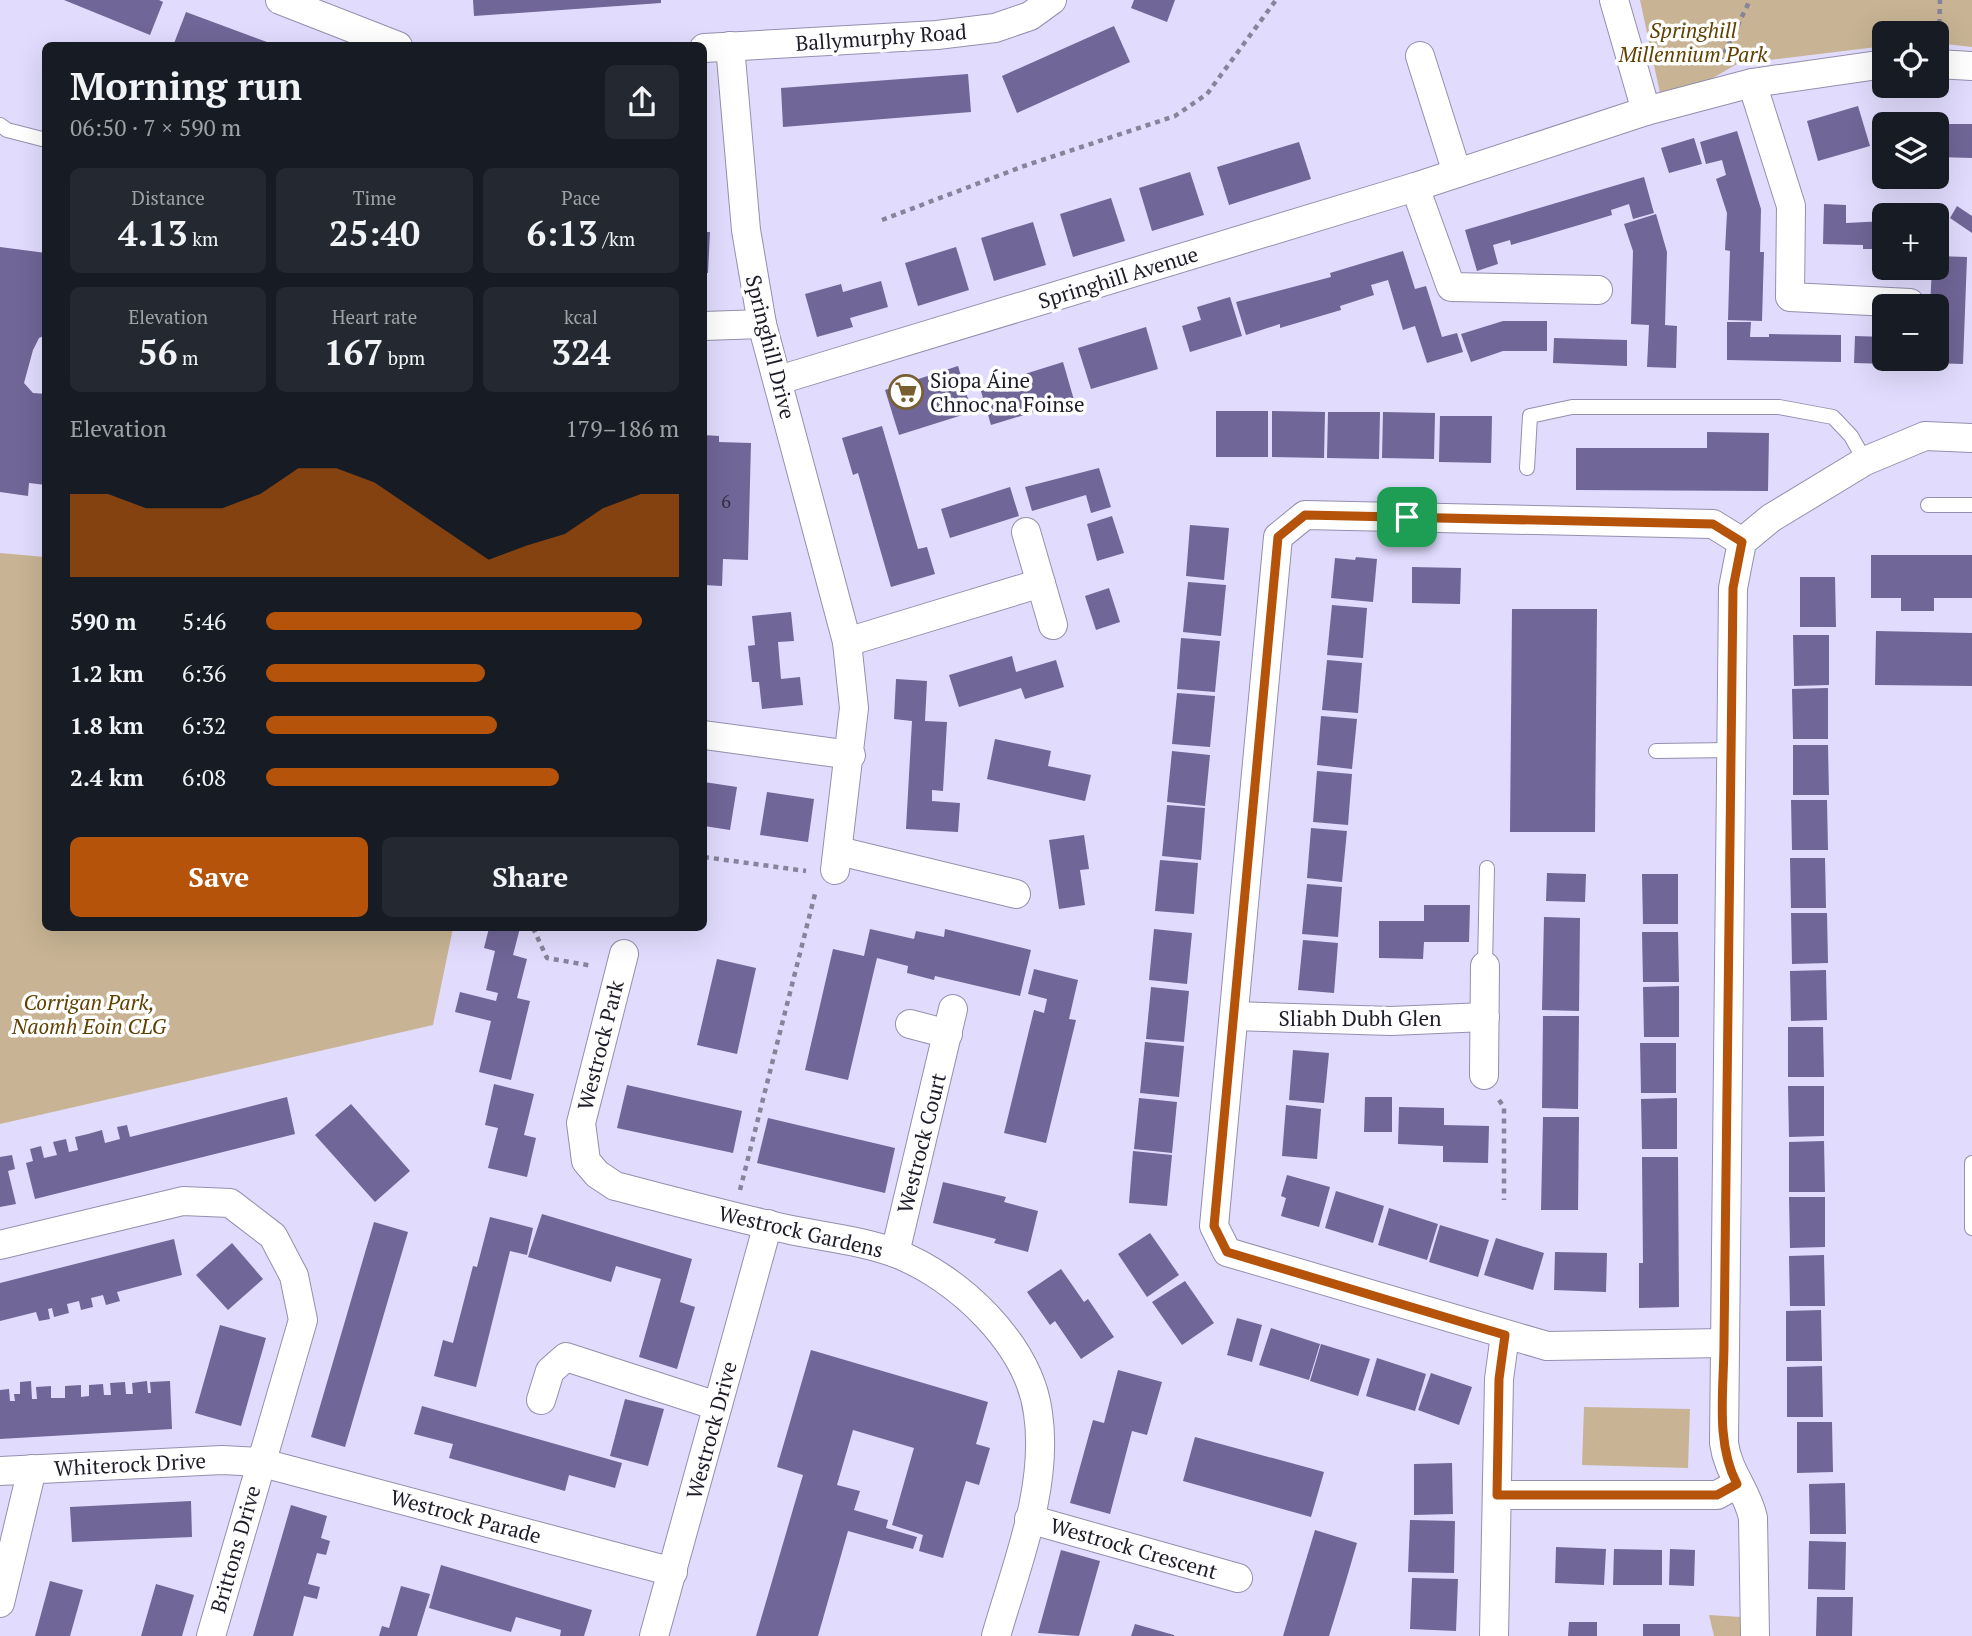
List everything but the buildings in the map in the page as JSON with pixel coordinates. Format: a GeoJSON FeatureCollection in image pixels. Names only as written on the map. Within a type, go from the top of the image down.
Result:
{"type":"FeatureCollection","features":[{"type":"Feature","properties":{"kind":"street"},"geometry":{"type":"LineString","coordinates":[[280,0],[388,42]]}},
{"type":"Feature","properties":{"kind":"street","name":"Ballymurphy Road"},"geometry":{"type":"LineString","coordinates":[[717,47],[937,35],[995,28],[1030,16],[1052,0]]}},
{"type":"Feature","properties":{"kind":"street"},"geometry":{"type":"LineString","coordinates":[[1614,0],[1646,111]]}},
{"type":"Feature","properties":{"kind":"street","name":"Springhill Drive"},"geometry":{"type":"LineString","coordinates":[[717,47],[762,324],[847,642],[855,708],[837,861]]}},
{"type":"Feature","properties":{"kind":"street"},"geometry":{"type":"LineString","coordinates":[[1420,56],[1457,173]]}},
{"type":"Feature","properties":{"kind":"street"},"geometry":{"type":"LineString","coordinates":[[1949,65],[1972,66]]}},
{"type":"Feature","properties":{"kind":"street","name":"Springhill Avenue"},"geometry":{"type":"LineString","coordinates":[[779,380],[1415,187],[1646,111],[1752,83],[1872,66]]}},
{"type":"Feature","properties":{"kind":"street"},"geometry":{"type":"LineString","coordinates":[[1752,83],[1791,206],[1790,298],[1872,301]]}},
{"type":"Feature","properties":{"kind":"street"},"geometry":{"type":"LineString","coordinates":[[1415,187],[1451,287],[1598,290]]}},
{"type":"Feature","properties":{"kind":"street"},"geometry":{"type":"LineString","coordinates":[[707,326],[762,324]]}},
{"type":"Feature","properties":{"kind":"street"},"geometry":{"type":"LineString","coordinates":[[1755,1636],[1753,1518],[1749,1501],[1727,1464],[1724,1420],[1733,588],[1742,542],[1771,518],[1865,461],[1925,436],[1972,438]]}},
{"type":"Feature","properties":{"kind":"street"},"geometry":{"type":"LineString","coordinates":[[1724,1343],[1547,1346],[1227,1252],[1214,1226],[1278,537],[1305,515],[1713,524],[1742,542]]}},
{"type":"Feature","properties":{"kind":"street"},"geometry":{"type":"LineString","coordinates":[[1027,532],[1053,625]]}},
{"type":"Feature","properties":{"kind":"street"},"geometry":{"type":"LineString","coordinates":[[847,642],[1041,583]]}},
{"type":"Feature","properties":{"kind":"street"},"geometry":{"type":"LineString","coordinates":[[707,735],[851,755]]}},
{"type":"Feature","properties":{"kind":"street"},"geometry":{"type":"LineString","coordinates":[[837,861],[1016,894]]}},
{"type":"Feature","properties":{"kind":"street","name":"Westrock Park"},"geometry":{"type":"LineString","coordinates":[[597,1174],[586,1161],[580,1123],[621,963]]}},
{"type":"Feature","properties":{"kind":"street"},"geometry":{"type":"LineString","coordinates":[[1484,1076],[1485,966]]}},
{"type":"Feature","properties":{"kind":"street","name":"Sliabh Dubh Glen"},"geometry":{"type":"LineString","coordinates":[[1234,1016],[1391,1021],[1485,1017]]}},
{"type":"Feature","properties":{"kind":"street","name":"Westrock Court"},"geometry":{"type":"LineString","coordinates":[[895,1252],[951,1022],[910,1024]]}},
{"type":"Feature","properties":{"kind":"street","name":"Westrock Gardens"},"geometry":{"type":"LineString","coordinates":[[597,1174],[615,1186],[733,1216],[895,1252],[940,1277],[991,1320],[1022,1361],[1038,1412],[1039,1463],[1029,1519],[996,1636]]}},
{"type":"Feature","properties":{"kind":"street","name":"Brittons Drive"},"geometry":{"type":"LineString","coordinates":[[0,1245],[183,1201],[230,1203],[273,1236],[294,1276],[303,1320],[259,1462],[211,1636]]}},
{"type":"Feature","properties":{"kind":"street","name":"Westrock Drive"},"geometry":{"type":"LineString","coordinates":[[654,1636],[768,1224]]}},
{"type":"Feature","properties":{"kind":"street"},"geometry":{"type":"LineString","coordinates":[[1494,1636],[1499,1379],[1505,1335]]}},
{"type":"Feature","properties":{"kind":"street"},"geometry":{"type":"LineString","coordinates":[[541,1399],[550,1371],[566,1357],[717,1406]]}},
{"type":"Feature","properties":{"kind":"street","name":"Whiterock Drive"},"geometry":{"type":"LineString","coordinates":[[0,1471],[222,1460],[259,1462]]}},
{"type":"Feature","properties":{"kind":"street","name":"Westrock Parade"},"geometry":{"type":"LineString","coordinates":[[259,1462],[673,1572]]}},
{"type":"Feature","properties":{"kind":"street"},"geometry":{"type":"LineString","coordinates":[[0,1602],[32,1469]]}},
{"type":"Feature","properties":{"kind":"street"},"geometry":{"type":"LineString","coordinates":[[1497,1495],[1717,1495],[1737,1484]]}},
{"type":"Feature","properties":{"kind":"street","name":"Westrock Crescent"},"geometry":{"type":"LineString","coordinates":[[1029,1519],[1238,1578]]}},
{"type":"Feature","properties":{"kind":"lane"},"geometry":{"type":"LineString","coordinates":[[0,125],[7,130],[42,139]]}},
{"type":"Feature","properties":{"kind":"lane"},"geometry":{"type":"LineString","coordinates":[[1527,468],[1530,416],[1572,407],[1779,407],[1833,417],[1851,436],[1865,461]]}},
{"type":"Feature","properties":{"kind":"lane"},"geometry":{"type":"LineString","coordinates":[[1928,505],[1972,505]]}},
{"type":"Feature","properties":{"kind":"lane"},"geometry":{"type":"LineString","coordinates":[[1656,751],[1731,750]]}},
{"type":"Feature","properties":{"kind":"lane"},"geometry":{"type":"LineString","coordinates":[[1485,966],[1487,868]]}},
{"type":"Feature","properties":{"kind":"lane"},"geometry":{"type":"LineString","coordinates":[[1972,1163],[1972,1228]]}},
{"type":"Feature","properties":{"kind":"path"},"geometry":{"type":"LineString","coordinates":[[882,220],[1024,166],[1175,117],[1207,94],[1276,0]]}},
{"type":"Feature","properties":{"kind":"path"},"geometry":{"type":"LineString","coordinates":[[1710,94],[1722,56],[1750,0]]}},
{"type":"Feature","properties":{"kind":"path"},"geometry":{"type":"LineString","coordinates":[[707,857],[807,871]]}},
{"type":"Feature","properties":{"kind":"path"},"geometry":{"type":"LineString","coordinates":[[733,1216],[817,883],[837,861]]}},
{"type":"Feature","properties":{"kind":"path"},"geometry":{"type":"LineString","coordinates":[[534,931],[547,958],[621,963]]}},
{"type":"Feature","properties":{"kind":"path"},"geometry":{"type":"LineString","coordinates":[[1484,1076],[1504,1107],[1504,1200]]}},
{"type":"Feature","properties":{"kind":"green space","name":"Springhill Millennium Park"},"geometry":{"type":"Polygon","coordinates":[[[1640,0],[1972,0],[1972,47],[1949,44],[1949,21],[1872,21],[1872,48],[1737,64],[1663,107],[1640,0]]]}},
{"type":"Feature","properties":{"kind":"green space","name":"Corrigan Park, Naomh Eoin CLG"},"geometry":{"type":"Polygon","coordinates":[[[0,553],[42,557],[42,931],[452,931],[433,1025],[0,1124],[0,553]]]}},
{"type":"Feature","properties":{"kind":"green space"},"geometry":{"type":"Polygon","coordinates":[[[1584,1407],[1690,1409],[1688,1468],[1582,1465],[1584,1407]]]}},
{"type":"Feature","properties":{"kind":"green space"},"geometry":{"type":"Polygon","coordinates":[[[1709,1615],[1741,1617],[1740,1636],[1714,1636],[1709,1615]]]}},
{"type":"Feature","properties":{"kind":"place","name":"Siopa Áine Chnoc na Foinse"},"geometry":{"type":"Point","coordinates":[906,392]}},
{"type":"Feature","properties":{"kind":"route"},"geometry":{"type":"LineString","coordinates":[[1305,515],[1407,517],[1713,524],[1742,542],[1733,588],[1724,1343],[1724,1443],[1727,1464],[1737,1484],[1717,1495],[1497,1495],[1499,1379],[1505,1335],[1227,1252],[1214,1226],[1278,537],[1305,515]]}}]}
